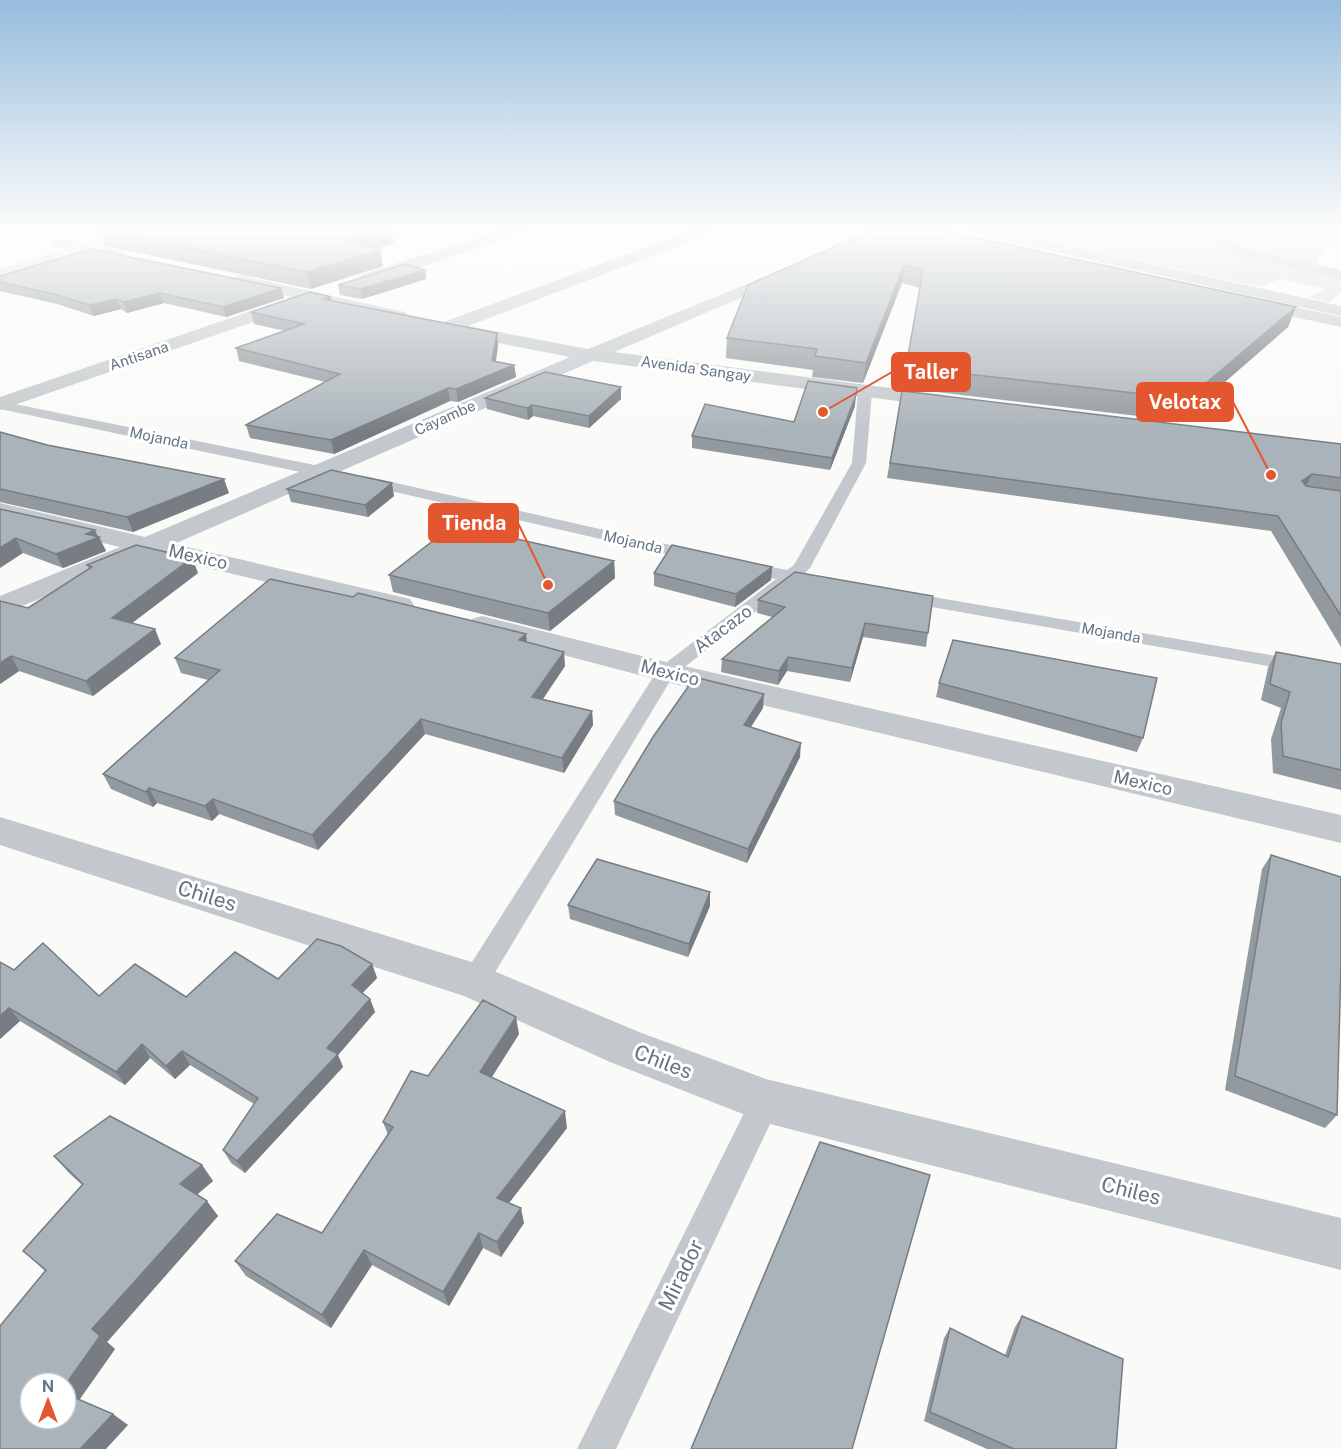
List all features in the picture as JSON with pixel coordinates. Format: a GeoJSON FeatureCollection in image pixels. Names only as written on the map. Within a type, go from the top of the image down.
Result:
{"type":"FeatureCollection","features":[{"type":"Feature","properties":{"kind":"street","name":"Antisana"},"geometry":{"type":"LineString","coordinates":[[0,405],[307,298]]}},
{"type":"Feature","properties":{"kind":"street","name":"Avenida Sangay"},"geometry":{"type":"LineString","coordinates":[[319,298],[419,321],[589,354],[960,403]]}},
{"type":"Feature","properties":{"kind":"street"},"geometry":{"type":"LineString","coordinates":[[448,327],[526,298]]}},
{"type":"Feature","properties":{"kind":"street","name":"Cayambe"},"geometry":{"type":"LineString","coordinates":[[0,606],[151,545],[589,354],[727,298]]}},
{"type":"Feature","properties":{"kind":"street"},"geometry":{"type":"LineString","coordinates":[[1238,298],[1341,322]]}},
{"type":"Feature","properties":{"kind":"street"},"geometry":{"type":"LineString","coordinates":[[1276,298],[1341,311]]}},
{"type":"Feature","properties":{"kind":"street","name":"Mexico"},"geometry":{"type":"LineString","coordinates":[[0,511],[425,611]]}},
{"type":"Feature","properties":{"kind":"street","name":"Mexico"},"geometry":{"type":"LineString","coordinates":[[459,620],[666,672],[1341,829]]}},
{"type":"Feature","properties":{"kind":"street","name":"Chiles"},"geometry":{"type":"LineString","coordinates":[[0,831],[475,981],[626,1048],[766,1101],[1341,1244]]}},
{"type":"Feature","properties":{"kind":"lane","name":"Atacazo"},"geometry":{"type":"LineString","coordinates":[[475,981],[666,672],[801,568],[859,463],[865,392]]}},
{"type":"Feature","properties":{"kind":"lane","name":"Mojanda"},"geometry":{"type":"LineString","coordinates":[[0,405],[322,472],[708,558]]}},
{"type":"Feature","properties":{"kind":"lane"},"geometry":{"type":"LineString","coordinates":[[731,564],[837,585]]}},
{"type":"Feature","properties":{"kind":"lane","name":"Mojanda"},"geometry":{"type":"LineString","coordinates":[[884,593],[1341,673]]}},
{"type":"Feature","properties":{"kind":"lane","name":"Mirador"},"geometry":{"type":"LineString","coordinates":[[596,1449],[766,1101]]}},
{"type":"Feature","properties":{"kind":"shaded area"},"geometry":{"type":"Polygon","coordinates":[[[1311,298],[1335,298],[1329,302],[1311,298]]]}},
{"type":"Feature","properties":{"kind":"building"},"geometry":{"type":"Polygon","coordinates":[[[65,298],[141,298],[123,302],[117,299],[90,305],[65,298]]]}},
{"type":"Feature","properties":{"kind":"building"},"geometry":{"type":"Polygon","coordinates":[[[181,298],[252,298],[223,307],[181,298]]]}},
{"type":"Feature","properties":{"kind":"building"},"geometry":{"type":"Polygon","coordinates":[[[293,298],[328,298],[322,299],[497,333],[492,361],[514,365],[456,389],[448,388],[331,440],[246,425],[340,374],[236,348],[304,324],[251,312],[293,298]]]}},
{"type":"Feature","properties":{"kind":"building"},"geometry":{"type":"Polygon","coordinates":[[[743,298],[891,298],[866,363],[815,356],[817,349],[727,338],[743,298]]]}},
{"type":"Feature","properties":{"kind":"building"},"geometry":{"type":"Polygon","coordinates":[[[918,298],[1253,298],[1296,307],[1187,399],[906,367],[918,298]]]}},
{"type":"Feature","properties":{"kind":"building"},"geometry":{"type":"Polygon","coordinates":[[[545,372],[621,387],[589,416],[532,405],[527,408],[485,398],[545,372]]]}},
{"type":"Feature","properties":{"kind":"building"},"geometry":{"type":"Polygon","coordinates":[[[808,381],[857,388],[832,458],[692,436],[705,404],[794,422],[808,381]]]}},
{"type":"Feature","properties":{"kind":"building"},"geometry":{"type":"Polygon","coordinates":[[[902,391],[1341,444],[1341,478],[1312,474],[1302,481],[1306,486],[1341,491],[1341,616],[1278,516],[890,463],[902,391]]]}},
{"type":"Feature","properties":{"kind":"building"},"geometry":{"type":"Polygon","coordinates":[[[0,432],[47,445],[224,479],[127,517],[0,489],[0,432]]]}},
{"type":"Feature","properties":{"kind":"building"},"geometry":{"type":"Polygon","coordinates":[[[331,470],[392,483],[365,505],[287,489],[331,470]]]}},
{"type":"Feature","properties":{"kind":"building"},"geometry":{"type":"Polygon","coordinates":[[[0,509],[95,530],[86,534],[99,537],[56,554],[16,538],[0,548],[0,509]]]}},
{"type":"Feature","properties":{"kind":"building"},"geometry":{"type":"Polygon","coordinates":[[[452,526],[501,540],[504,536],[614,561],[548,613],[389,575],[452,526]]]}},
{"type":"Feature","properties":{"kind":"building"},"geometry":{"type":"Polygon","coordinates":[[[136,545],[192,558],[112,618],[155,629],[86,681],[11,656],[0,663],[0,601],[28,608],[92,567],[87,565],[136,545]]]}},
{"type":"Feature","properties":{"kind":"building"},"geometry":{"type":"Polygon","coordinates":[[[672,545],[772,567],[736,594],[654,573],[672,545]]]}},
{"type":"Feature","properties":{"kind":"building"},"geometry":{"type":"Polygon","coordinates":[[[795,572],[933,596],[928,633],[865,623],[852,668],[788,657],[779,671],[722,659],[785,607],[758,600],[795,572]]]}},
{"type":"Feature","properties":{"kind":"building"},"geometry":{"type":"Polygon","coordinates":[[[270,579],[353,597],[358,593],[526,634],[519,640],[564,652],[532,697],[592,711],[562,758],[421,719],[312,835],[213,799],[205,806],[149,788],[146,792],[103,774],[220,670],[175,658],[270,579]]]}},
{"type":"Feature","properties":{"kind":"building"},"geometry":{"type":"Polygon","coordinates":[[[953,640],[1157,678],[1143,738],[939,683],[953,640]]]}},
{"type":"Feature","properties":{"kind":"building"},"geometry":{"type":"Polygon","coordinates":[[[1276,652],[1341,664],[1341,770],[1283,756],[1281,723],[1290,692],[1270,684],[1276,652]]]}},
{"type":"Feature","properties":{"kind":"building"},"geometry":{"type":"Polygon","coordinates":[[[698,678],[764,694],[744,725],[801,743],[748,849],[614,801],[653,737],[690,684],[698,678]]]}},
{"type":"Feature","properties":{"kind":"building"},"geometry":{"type":"Polygon","coordinates":[[[1271,855],[1341,877],[1337,1115],[1235,1076],[1271,855]]]}},
{"type":"Feature","properties":{"kind":"building"},"geometry":{"type":"Polygon","coordinates":[[[597,859],[710,892],[689,944],[568,905],[597,859]]]}},
{"type":"Feature","properties":{"kind":"building"},"geometry":{"type":"Polygon","coordinates":[[[317,939],[341,946],[372,964],[352,985],[370,999],[327,1048],[338,1054],[237,1161],[223,1150],[258,1098],[182,1051],[166,1066],[142,1044],[116,1072],[9,1008],[0,1016],[0,962],[14,970],[43,943],[99,996],[135,964],[186,997],[235,952],[278,979],[317,939]]]}},
{"type":"Feature","properties":{"kind":"building"},"geometry":{"type":"Polygon","coordinates":[[[483,1000],[516,1017],[480,1072],[565,1111],[497,1198],[521,1208],[497,1242],[479,1233],[443,1292],[364,1250],[322,1315],[235,1261],[277,1214],[322,1233],[393,1127],[383,1122],[411,1071],[428,1076],[483,1000]]]}},
{"type":"Feature","properties":{"kind":"building"},"geometry":{"type":"Polygon","coordinates":[[[110,1116],[202,1165],[180,1184],[207,1201],[92,1329],[100,1336],[75,1371],[18,1371],[18,1431],[78,1431],[78,1399],[113,1414],[80,1449],[0,1449],[0,1326],[46,1270],[23,1251],[83,1184],[54,1156],[110,1116]]]}},
{"type":"Feature","properties":{"kind":"building"},"geometry":{"type":"Polygon","coordinates":[[[820,1142],[930,1175],[852,1449],[691,1449],[820,1142]]]}},
{"type":"Feature","properties":{"kind":"building"},"geometry":{"type":"Polygon","coordinates":[[[1022,1316],[1123,1359],[1116,1449],[1014,1449],[930,1412],[950,1328],[1008,1357],[1022,1316]]]}},
{"type":"Feature","properties":{"kind":"place","name":"Taller"},"geometry":{"type":"Point","coordinates":[823,412]}},
{"type":"Feature","properties":{"kind":"place","name":"Velotax"},"geometry":{"type":"Point","coordinates":[1271,475]}},
{"type":"Feature","properties":{"kind":"place","name":"Tienda"},"geometry":{"type":"Point","coordinates":[548,585]}}]}
